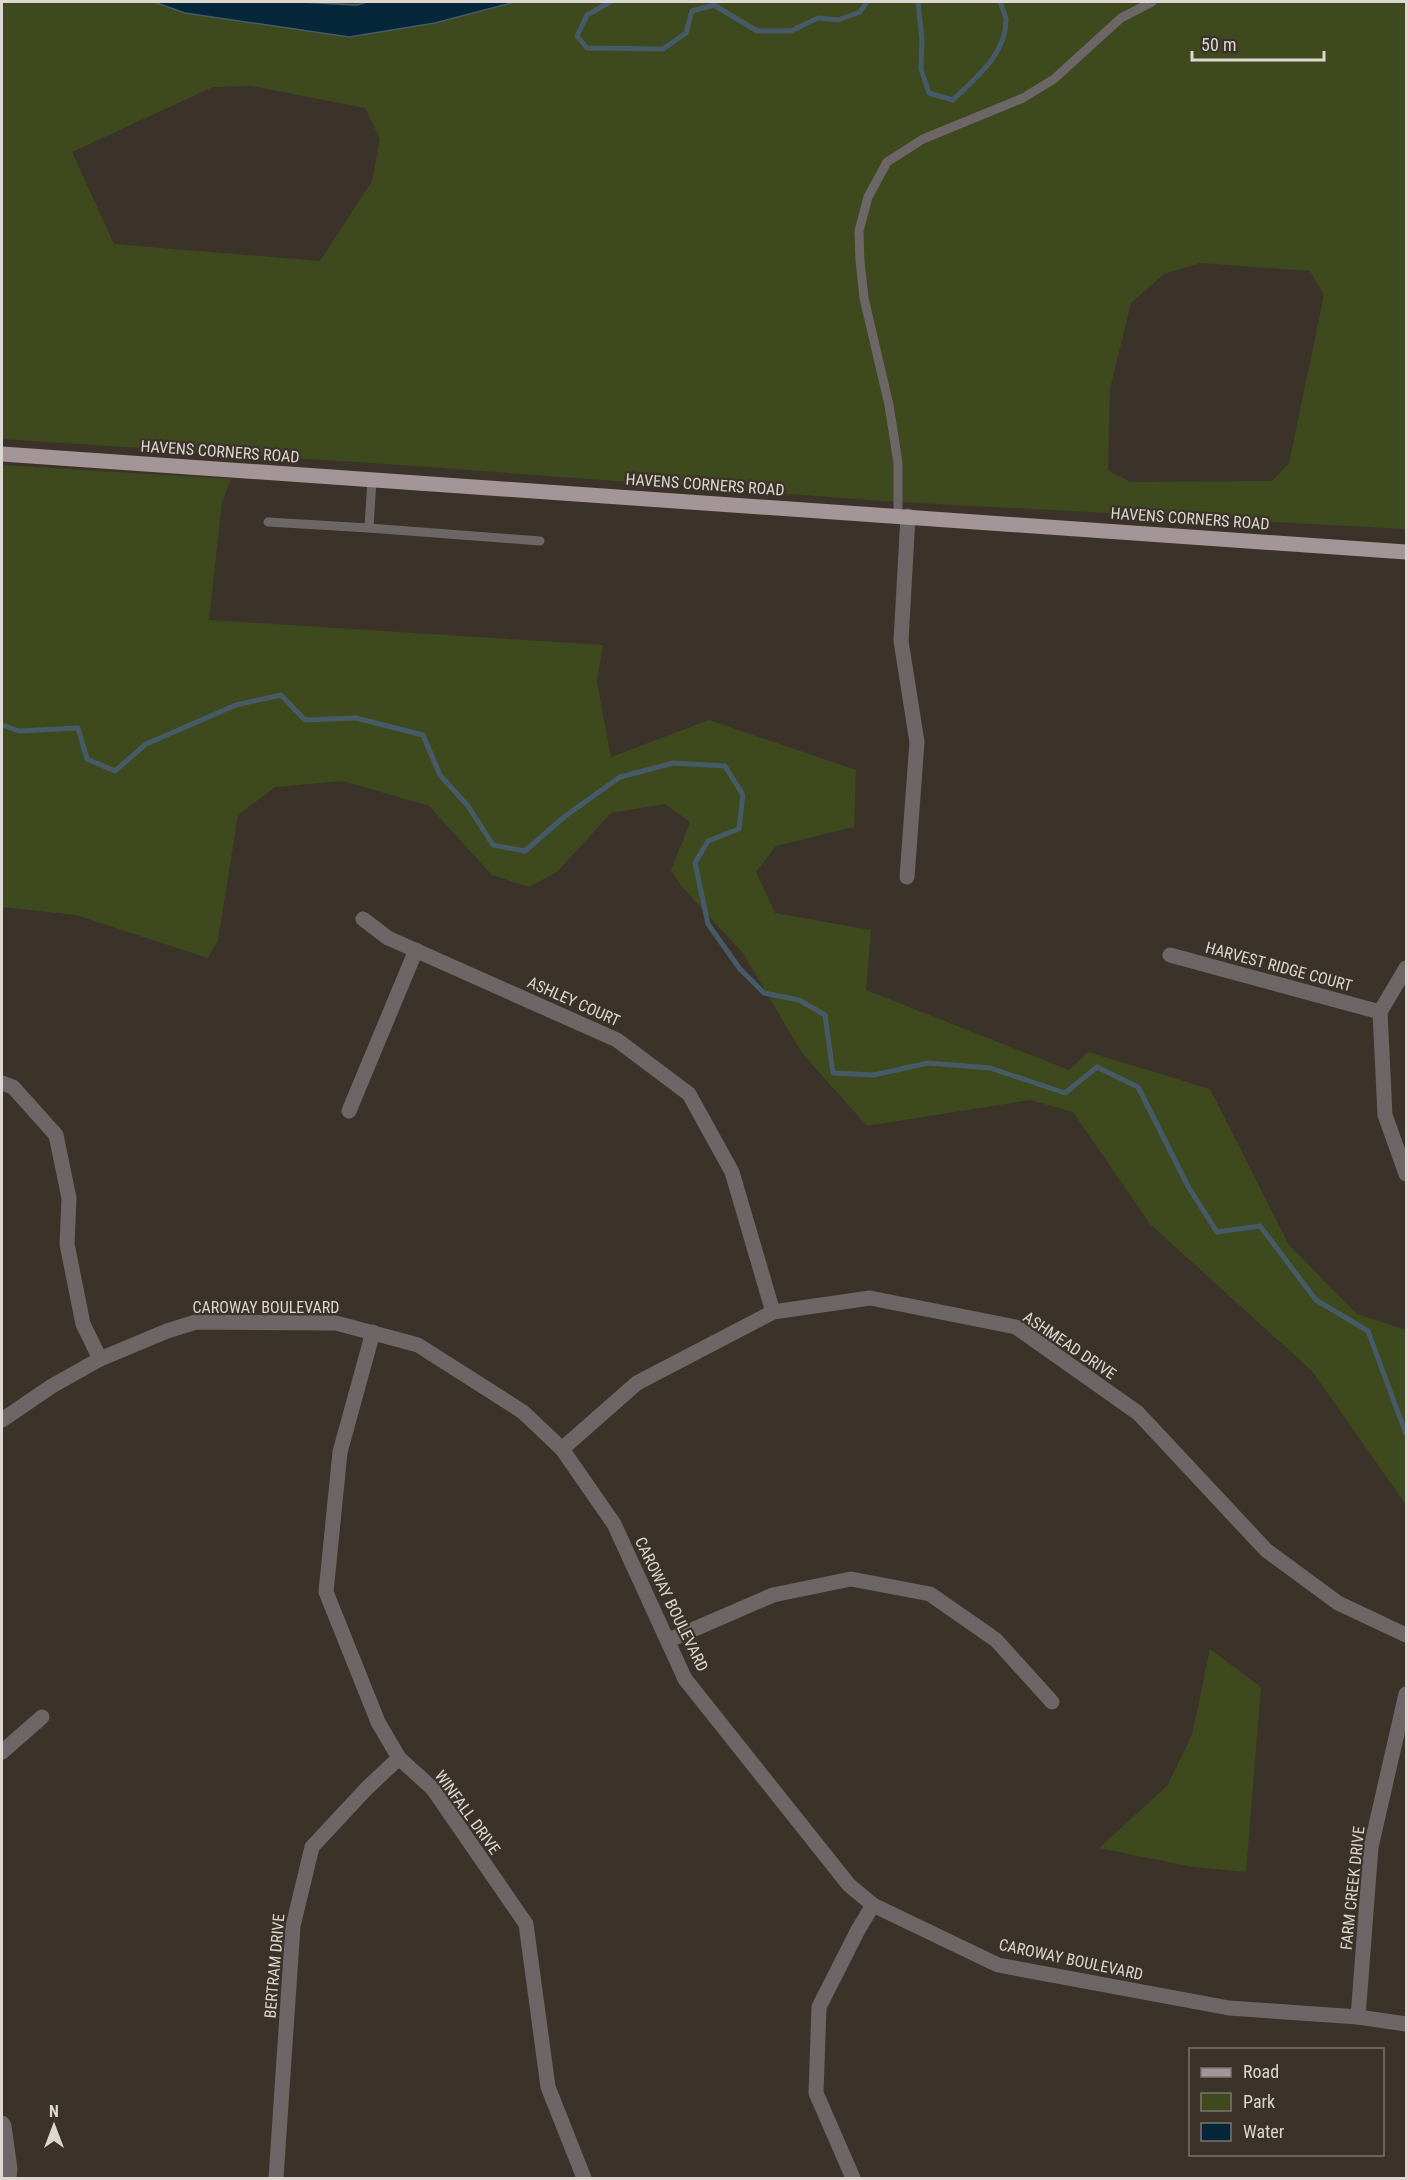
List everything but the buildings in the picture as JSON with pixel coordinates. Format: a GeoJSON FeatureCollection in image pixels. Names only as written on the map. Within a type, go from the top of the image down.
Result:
{"type":"FeatureCollection","features":[{"type":"Feature","properties":{"kind":"main road","name":"HAVENS CORNERS ROAD"},"geometry":{"type":"LineString","coordinates":[[2,454],[1407,552]]}},
{"type":"Feature","properties":{"kind":"street"},"geometry":{"type":"LineString","coordinates":[[903,516],[901,641],[917,742],[907,877]]}},
{"type":"Feature","properties":{"kind":"street","name":"ASHLEY COURT"},"geometry":{"type":"LineString","coordinates":[[363,919],[388,938],[617,1040],[689,1094],[732,1172],[773,1312]]}},
{"type":"Feature","properties":{"kind":"street"},"geometry":{"type":"LineString","coordinates":[[349,1111],[416,950]]}},
{"type":"Feature","properties":{"kind":"street","name":"HARVEST RIDGE COURT"},"geometry":{"type":"LineString","coordinates":[[1170,955],[1380,1012]]}},
{"type":"Feature","properties":{"kind":"street"},"geometry":{"type":"LineString","coordinates":[[1407,968],[1380,1012],[1385,1115],[1407,1174]]}},
{"type":"Feature","properties":{"kind":"street"},"geometry":{"type":"LineString","coordinates":[[2,1083],[13,1087],[56,1135],[69,1198],[67,1244],[83,1324],[100,1359]]}},
{"type":"Feature","properties":{"kind":"street","name":"ASHMEAD DRIVE"},"geometry":{"type":"LineString","coordinates":[[562,1449],[637,1383],[773,1312],[870,1298],[1016,1327],[1138,1413],[1266,1550],[1338,1603],[1407,1635]]}},
{"type":"Feature","properties":{"kind":"street","name":"CAROWAY BOULEVARD"},"geometry":{"type":"LineString","coordinates":[[2,1420],[52,1386],[100,1359],[167,1331],[196,1322],[336,1323],[418,1345],[523,1412],[562,1449],[614,1524],[686,1679],[849,1885],[873,1905],[998,1965],[1229,2008],[1359,2017],[1407,2024]]}},
{"type":"Feature","properties":{"kind":"street","name":"WINFALL DRIVE"},"geometry":{"type":"LineString","coordinates":[[373,1332],[340,1452],[326,1592],[378,1722],[399,1758],[433,1789],[526,1924],[548,2087],[584,2178]]}},
{"type":"Feature","properties":{"kind":"street"},"geometry":{"type":"LineString","coordinates":[[669,1640],[773,1595],[851,1579],[930,1594],[996,1640],[1052,1702]]}},
{"type":"Feature","properties":{"kind":"street","name":"FARM CREEK DRIVE"},"geometry":{"type":"LineString","coordinates":[[1359,2017],[1371,1847],[1407,1694]]}},
{"type":"Feature","properties":{"kind":"street"},"geometry":{"type":"LineString","coordinates":[[2,1752],[42,1717]]}},
{"type":"Feature","properties":{"kind":"street","name":"BERTRAM DRIVE"},"geometry":{"type":"LineString","coordinates":[[276,2178],[293,1926],[312,1847],[367,1788],[399,1758]]}},
{"type":"Feature","properties":{"kind":"street"},"geometry":{"type":"LineString","coordinates":[[853,2178],[816,2093],[819,2007],[873,1905]]}},
{"type":"Feature","properties":{"kind":"street"},"geometry":{"type":"LineString","coordinates":[[2,2123],[9,2178]]}},
{"type":"Feature","properties":{"kind":"lane"},"geometry":{"type":"LineString","coordinates":[[903,516],[891,416],[864,298],[859,231],[868,196],[887,162],[923,139],[982,116],[1034,92],[1054,79],[1121,18],[1152,2]]}},
{"type":"Feature","properties":{"kind":"lane"},"geometry":{"type":"LineString","coordinates":[[369,528],[372,479]]}},
{"type":"Feature","properties":{"kind":"lane"},"geometry":{"type":"LineString","coordinates":[[268,522],[540,541]]}},
{"type":"Feature","properties":{"kind":"green space"},"geometry":{"type":"Polygon","coordinates":[[[2,2],[154,2],[185,13],[349,37],[435,23],[515,2],[1406,2],[1406,529],[883,501],[402,465],[2,439],[2,2]],[[251,86],[213,87],[72,152],[114,244],[320,261],[372,181],[380,139],[365,108],[251,86]],[[1200,263],[1164,274],[1131,303],[1110,389],[1108,470],[1130,482],[1272,481],[1289,463],[1324,295],[1310,271],[1200,263]]]}},
{"type":"Feature","properties":{"kind":"green space"},"geometry":{"type":"Polygon","coordinates":[[[2,465],[231,479],[222,502],[209,620],[603,645],[597,682],[611,757],[709,720],[856,770],[854,827],[776,846],[756,872],[775,913],[871,930],[866,990],[1069,1070],[1088,1052],[1210,1089],[1289,1245],[1357,1314],[1406,1330],[1406,1505],[1312,1371],[1150,1224],[1073,1112],[1030,1100],[867,1126],[802,1053],[743,953],[682,887],[671,870],[690,822],[665,804],[611,813],[557,872],[529,887],[492,875],[429,806],[343,781],[275,787],[238,815],[218,940],[208,958],[76,915],[2,907],[2,465]]]}},
{"type":"Feature","properties":{"kind":"green space"},"geometry":{"type":"Polygon","coordinates":[[[1210,1649],[1261,1687],[1246,1872],[1193,1867],[1099,1848],[1167,1786],[1192,1735],[1210,1649]]]}},
{"type":"Feature","properties":{"kind":"water"},"geometry":{"type":"Polygon","coordinates":[[[154,2],[299,2],[357,5],[367,2],[515,2],[435,23],[349,37],[185,13],[154,2]]]}},
{"type":"Feature","properties":{"kind":"waterway"},"geometry":{"type":"LineString","coordinates":[[610,2],[587,15],[577,36],[587,48],[663,49],[686,33],[692,11],[714,5],[757,31],[791,31],[818,18],[838,20],[860,12],[867,2]]}},
{"type":"Feature","properties":{"kind":"waterway"},"geometry":{"type":"LineString","coordinates":[[918,2],[922,40],[921,69],[929,93],[953,100],[980,74],[1001,43],[1006,19],[1000,2]]}},
{"type":"Feature","properties":{"kind":"waterway"},"geometry":{"type":"LineString","coordinates":[[2,725],[19,731],[78,728],[87,759],[115,771],[146,744],[236,705],[281,695],[305,720],[356,718],[423,735],[440,775],[468,806],[493,845],[525,851],[564,817],[620,777],[673,763],[725,766],[743,795],[739,829],[708,841],[695,863],[708,924],[740,969],[764,993],[799,1000],[825,1015],[833,1073],[874,1075],[928,1063],[990,1068],[1065,1093],[1097,1067],[1138,1087],[1189,1188],[1217,1232],[1260,1226],[1316,1300],[1368,1331],[1406,1434]]}}]}
